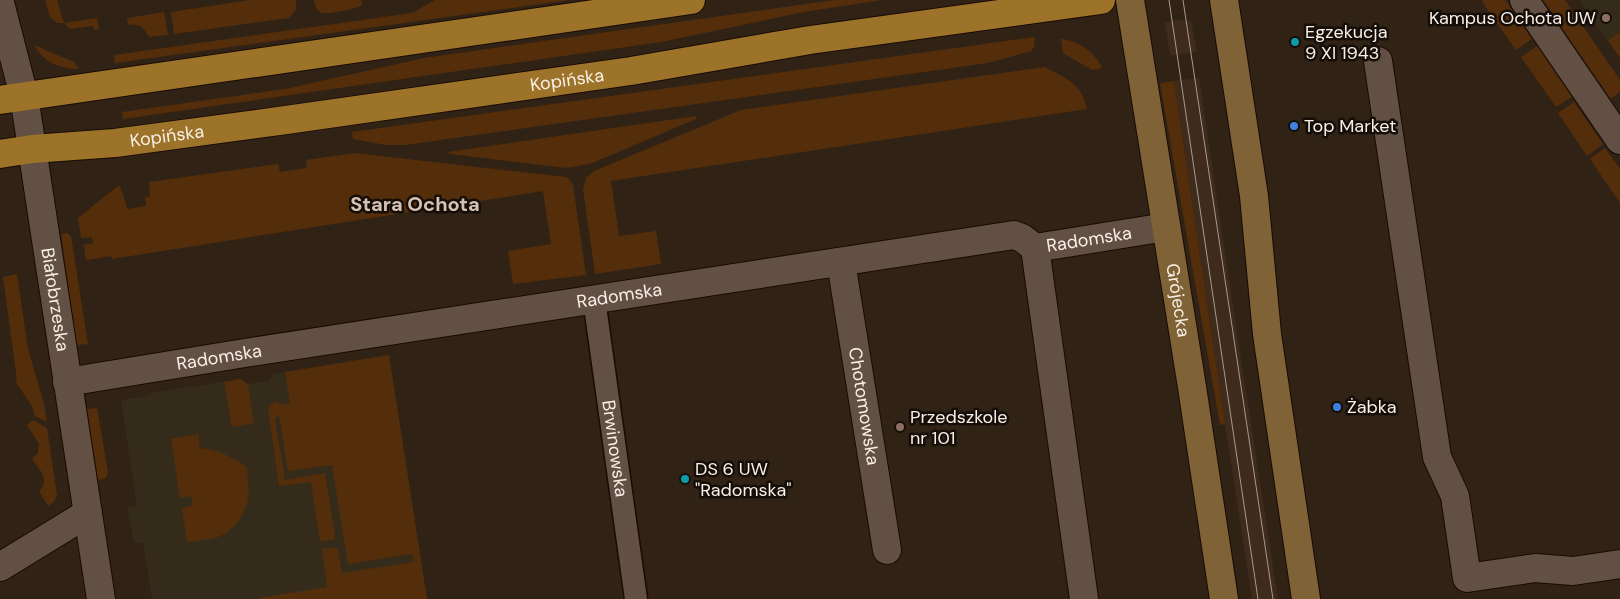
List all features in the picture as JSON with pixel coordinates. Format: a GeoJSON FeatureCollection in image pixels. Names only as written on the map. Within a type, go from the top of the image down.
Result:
{"type":"FeatureCollection","features":[{"type":"Feature","properties":{"kind":"main road"},"geometry":{"type":"LineString","coordinates":[[12,98],[691,0]]}},
{"type":"Feature","properties":{"kind":"main road","name":"Kopińska"},"geometry":{"type":"LineString","coordinates":[[0,154],[32,149],[115,143],[267,122],[631,71],[810,40],[1101,0]]}},
{"type":"Feature","properties":{"kind":"main road","name":"Grójecka"},"geometry":{"type":"LineString","coordinates":[[1130,0],[1224,599]]}},
{"type":"Feature","properties":{"kind":"main road"},"geometry":{"type":"LineString","coordinates":[[1224,0],[1254,196],[1267,334],[1306,599]]}},
{"type":"Feature","properties":{"kind":"street"},"geometry":{"type":"LineString","coordinates":[[1524,0],[1620,140]]}},
{"type":"Feature","properties":{"kind":"street","name":"Białobrzeska"},"geometry":{"type":"LineString","coordinates":[[0,3],[12,98],[32,149],[101,599]]}},
{"type":"Feature","properties":{"kind":"street"},"geometry":{"type":"LineString","coordinates":[[1378,61],[1437,457],[1455,496],[1466,589],[1535,568],[1574,571],[1620,564]]}},
{"type":"Feature","properties":{"kind":"street","name":"Radomska"},"geometry":{"type":"LineString","coordinates":[[68,382],[270,349],[1014,235],[1022,238],[1034,248],[1166,227]]}},
{"type":"Feature","properties":{"kind":"street"},"geometry":{"type":"LineString","coordinates":[[1034,248],[1084,599]]}},
{"type":"Feature","properties":{"kind":"street","name":"Chotomowska"},"geometry":{"type":"LineString","coordinates":[[841,262],[887,550]]}},
{"type":"Feature","properties":{"kind":"street","name":"Brwinowska"},"geometry":{"type":"LineString","coordinates":[[594,299],[636,599]]}},
{"type":"Feature","properties":{"kind":"street"},"geometry":{"type":"LineString","coordinates":[[0,567],[88,513]]}},
{"type":"Feature","properties":{"kind":"shaded area"},"geometry":{"type":"Polygon","coordinates":[[[45,0],[57,0],[64,23],[57,23],[50,17],[45,0]]]}},
{"type":"Feature","properties":{"kind":"shaded area"},"geometry":{"type":"Polygon","coordinates":[[[250,0],[296,0],[296,10],[289,18],[174,34],[171,12],[250,0]]]}},
{"type":"Feature","properties":{"kind":"shaded area"},"geometry":{"type":"Polygon","coordinates":[[[314,0],[361,0],[362,5],[343,11],[322,13],[318,10],[314,0]]]}},
{"type":"Feature","properties":{"kind":"shaded area"},"geometry":{"type":"Polygon","coordinates":[[[435,0],[570,0],[115,63],[114,55],[412,13],[435,0]]]}},
{"type":"Feature","properties":{"kind":"shaded area"},"geometry":{"type":"Polygon","coordinates":[[[834,0],[882,0],[804,12],[661,42],[123,119],[122,112],[285,89],[424,58],[834,0]]]}},
{"type":"Feature","properties":{"kind":"shaded area"},"geometry":{"type":"Polygon","coordinates":[[[1483,0],[1505,0],[1532,39],[1516,50],[1483,3],[1483,0]]]}},
{"type":"Feature","properties":{"kind":"shaded area"},"geometry":{"type":"Polygon","coordinates":[[[1543,0],[1565,0],[1620,80],[1620,91],[1614,97],[1610,98],[1543,0]]]}},
{"type":"Feature","properties":{"kind":"shaded area","name":"Kampus Ochota UW"},"geometry":{"type":"Polygon","coordinates":[[[1620,0],[1620,58],[1580,1],[1620,0]]]}},
{"type":"Feature","properties":{"kind":"shaded area"},"geometry":{"type":"Polygon","coordinates":[[[164,12],[168,35],[149,37],[141,26],[128,25],[127,18],[164,12]]]}},
{"type":"Feature","properties":{"kind":"shaded area"},"geometry":{"type":"Polygon","coordinates":[[[97,18],[99,29],[94,30],[93,26],[70,29],[64,23],[97,18]]]}},
{"type":"Feature","properties":{"kind":"shaded area"},"geometry":{"type":"Polygon","coordinates":[[[1175,20],[1191,21],[1197,52],[1170,56],[1165,23],[1175,20]]]}},
{"type":"Feature","properties":{"kind":"shaded area"},"geometry":{"type":"Polygon","coordinates":[[[1620,32],[1620,58],[1608,40],[1620,32]]]}},
{"type":"Feature","properties":{"kind":"shaded area"},"geometry":{"type":"Polygon","coordinates":[[[1035,37],[1034,47],[1031,51],[988,63],[405,145],[386,145],[353,139],[352,132],[1035,37]]]}},
{"type":"Feature","properties":{"kind":"shaded area"},"geometry":{"type":"Polygon","coordinates":[[[1061,39],[1073,42],[1091,52],[1102,68],[1092,70],[1063,53],[1061,39]]]}},
{"type":"Feature","properties":{"kind":"shaded area"},"geometry":{"type":"Polygon","coordinates":[[[34,45],[74,62],[79,69],[65,68],[47,60],[34,45]]]}},
{"type":"Feature","properties":{"kind":"shaded area"},"geometry":{"type":"Polygon","coordinates":[[[1537,46],[1572,97],[1556,107],[1521,57],[1537,46]]]}},
{"type":"Feature","properties":{"kind":"shaded area"},"geometry":{"type":"Polygon","coordinates":[[[1045,67],[1077,87],[1087,109],[611,181],[619,236],[656,231],[661,264],[595,274],[583,189],[586,178],[594,171],[741,110],[1045,67]]]}},
{"type":"Feature","properties":{"kind":"shaded area"},"geometry":{"type":"Polygon","coordinates":[[[1199,78],[1278,599],[1252,599],[1225,424],[1174,81],[1199,78]]]}},
{"type":"Feature","properties":{"kind":"shaded area"},"geometry":{"type":"Polygon","coordinates":[[[1174,81],[1225,424],[1220,425],[1160,83],[1174,81]]]}},
{"type":"Feature","properties":{"kind":"shaded area"},"geometry":{"type":"Polygon","coordinates":[[[1574,102],[1603,144],[1587,156],[1558,113],[1574,102]]]}},
{"type":"Feature","properties":{"kind":"shaded area"},"geometry":{"type":"Polygon","coordinates":[[[697,116],[696,119],[590,164],[566,168],[450,154],[448,152],[697,116]]]}},
{"type":"Feature","properties":{"kind":"shaded area"},"geometry":{"type":"Polygon","coordinates":[[[1605,148],[1620,169],[1620,203],[1590,159],[1605,148]]]}},
{"type":"Feature","properties":{"kind":"shaded area"},"geometry":{"type":"Polygon","coordinates":[[[355,153],[566,177],[573,185],[586,275],[513,284],[508,251],[551,244],[543,191],[112,259],[111,256],[86,260],[84,245],[93,243],[92,237],[81,238],[78,218],[119,185],[127,209],[146,206],[145,198],[150,196],[149,182],[278,164],[280,172],[307,168],[306,160],[355,153]]]}},
{"type":"Feature","properties":{"kind":"shaded area"},"geometry":{"type":"Polygon","coordinates":[[[67,233],[71,236],[88,344],[77,345],[61,234],[67,233]]]}},
{"type":"Feature","properties":{"kind":"shaded area"},"geometry":{"type":"Polygon","coordinates":[[[17,274],[28,349],[44,404],[47,422],[35,416],[32,406],[15,381],[17,380],[3,277],[17,274]]]}},
{"type":"Feature","properties":{"kind":"shaded area"},"geometry":{"type":"Polygon","coordinates":[[[389,355],[427,599],[152,599],[143,543],[134,543],[127,508],[137,506],[121,400],[151,395],[151,393],[240,379],[248,384],[268,381],[273,374],[389,355]]]}},
{"type":"Feature","properties":{"kind":"shaded area"},"geometry":{"type":"Polygon","coordinates":[[[389,355],[427,599],[260,599],[327,587],[322,549],[334,547],[338,550],[342,573],[414,562],[412,554],[348,564],[332,465],[288,471],[279,415],[275,419],[285,480],[325,473],[335,537],[333,540],[320,541],[311,482],[279,486],[268,408],[272,403],[278,402],[279,405],[290,403],[285,372],[389,355]]]}},
{"type":"Feature","properties":{"kind":"shaded area"},"geometry":{"type":"Polygon","coordinates":[[[240,379],[248,384],[254,423],[232,427],[224,382],[240,379]]]}},
{"type":"Feature","properties":{"kind":"shaded area"},"geometry":{"type":"Polygon","coordinates":[[[97,408],[108,473],[106,478],[98,480],[87,409],[97,408]]]}},
{"type":"Feature","properties":{"kind":"shaded area"},"geometry":{"type":"Polygon","coordinates":[[[33,420],[47,428],[57,495],[54,502],[48,506],[39,491],[44,483],[43,475],[32,459],[38,453],[39,444],[27,425],[33,420]]]}},
{"type":"Feature","properties":{"kind":"shaded area"},"geometry":{"type":"Polygon","coordinates":[[[198,434],[200,448],[219,452],[247,467],[249,495],[239,520],[228,531],[216,537],[187,542],[182,508],[193,505],[191,496],[180,498],[171,439],[198,434]]]}},
{"type":"Feature","properties":{"kind":"tram line"},"geometry":{"type":"LineString","coordinates":[[1169,0],[1258,599]]}},
{"type":"Feature","properties":{"kind":"tram line"},"geometry":{"type":"LineString","coordinates":[[1183,0],[1273,599]]}},
{"type":"Feature","properties":{"kind":"place","name":"Kampus Ochota UW"},"geometry":{"type":"Point","coordinates":[1606,18]}},
{"type":"Feature","properties":{"kind":"place","name":"Egzekucja 9 XI 1943"},"geometry":{"type":"Point","coordinates":[1295,42]}},
{"type":"Feature","properties":{"kind":"place","name":"Top Market"},"geometry":{"type":"Point","coordinates":[1294,126]}},
{"type":"Feature","properties":{"kind":"place","name":"Żabka"},"geometry":{"type":"Point","coordinates":[1337,407]}},
{"type":"Feature","properties":{"kind":"place","name":"Przedszkole nr 101"},"geometry":{"type":"Point","coordinates":[900,427]}},
{"type":"Feature","properties":{"kind":"place","name":"DS 6 UW \"Radomska\""},"geometry":{"type":"Point","coordinates":[685,479]}},
{"type":"Feature","properties":{"kind":"district","name":"Stara Ochota"},"geometry":{"type":"Point","coordinates":[415,204]}}]}
